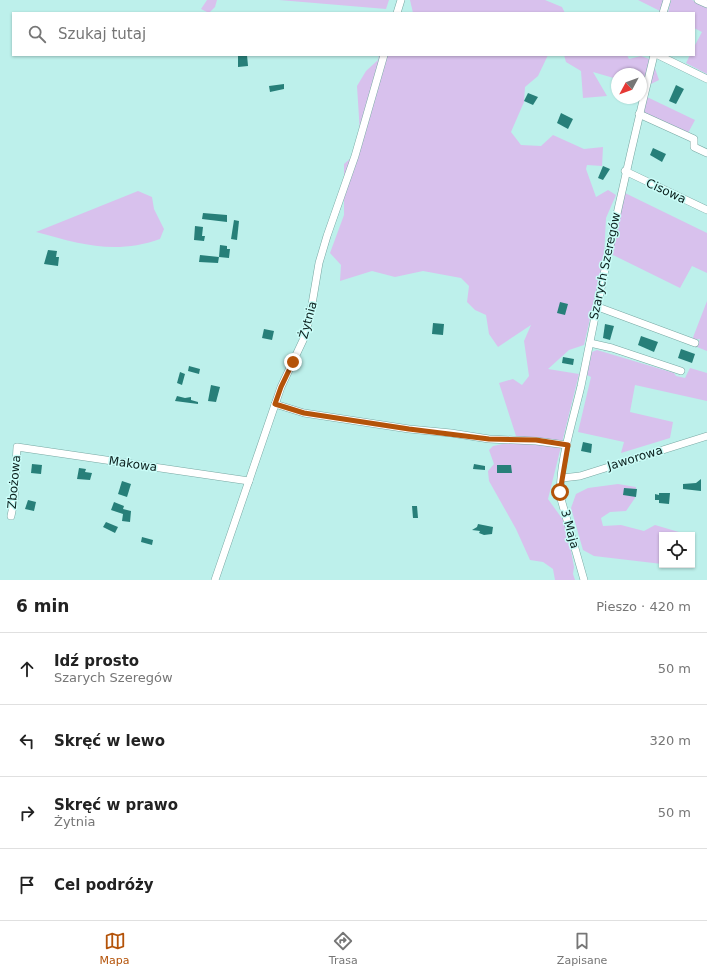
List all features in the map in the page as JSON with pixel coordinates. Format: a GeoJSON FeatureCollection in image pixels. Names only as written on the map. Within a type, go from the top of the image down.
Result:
{"type":"FeatureCollection","features":[{"type":"Feature","properties":{"kind":"street"},"geometry":{"type":"LineString","coordinates":[[397,12],[402,0]]}},
{"type":"Feature","properties":{"kind":"street"},"geometry":{"type":"LineString","coordinates":[[663,12],[667,0]]}},
{"type":"Feature","properties":{"kind":"street"},"geometry":{"type":"LineString","coordinates":[[698,0],[707,4]]}},
{"type":"Feature","properties":{"kind":"street","name":"Żytnia"},"geometry":{"type":"LineString","coordinates":[[215,580],[281,387],[305,336],[312,310],[319,263],[326,236],[355,156],[384,56]]}},
{"type":"Feature","properties":{"kind":"street","name":"Szarych Szeregów"},"geometry":{"type":"LineString","coordinates":[[562,478],[625,171],[654,56]]}},
{"type":"Feature","properties":{"kind":"street"},"geometry":{"type":"LineString","coordinates":[[660,56],[707,79]]}},
{"type":"Feature","properties":{"kind":"street"},"geometry":{"type":"LineString","coordinates":[[639,114],[694,139],[694,147],[707,153]]}},
{"type":"Feature","properties":{"kind":"street","name":"Cisowa"},"geometry":{"type":"LineString","coordinates":[[625,171],[707,210]]}},
{"type":"Feature","properties":{"kind":"street"},"geometry":{"type":"LineString","coordinates":[[598,307],[695,343]]}},
{"type":"Feature","properties":{"kind":"street"},"geometry":{"type":"LineString","coordinates":[[590,343],[612,348],[681,372]]}},
{"type":"Feature","properties":{"kind":"street"},"geometry":{"type":"LineString","coordinates":[[275,404],[304,413],[409,429],[489,439],[536,440],[568,445]]}},
{"type":"Feature","properties":{"kind":"street","name":"Jaworowa"},"geometry":{"type":"LineString","coordinates":[[562,478],[580,476],[707,436]]}},
{"type":"Feature","properties":{"kind":"street","name":"Makowa"},"geometry":{"type":"LineString","coordinates":[[17,447],[249,481]]}},
{"type":"Feature","properties":{"kind":"street","name":"Zbożowa"},"geometry":{"type":"LineString","coordinates":[[10,516],[14,501],[17,447]]}},
{"type":"Feature","properties":{"kind":"street","name":"3 Maja"},"geometry":{"type":"LineString","coordinates":[[562,478],[561,499],[584,580]]}},
{"type":"Feature","properties":{"kind":"shaded area"},"geometry":{"type":"Polygon","coordinates":[[[207,0],[217,0],[215,7],[210,12],[201,9],[207,0]]]}},
{"type":"Feature","properties":{"kind":"shaded area"},"geometry":{"type":"Polygon","coordinates":[[[279,0],[389,0],[386,9],[279,0]]]}},
{"type":"Feature","properties":{"kind":"shaded area"},"geometry":{"type":"Polygon","coordinates":[[[410,0],[545,0],[562,7],[564,12],[413,12],[410,0]]]}},
{"type":"Feature","properties":{"kind":"shaded area"},"geometry":{"type":"Polygon","coordinates":[[[638,0],[664,0],[660,11],[638,0]]]}},
{"type":"Feature","properties":{"kind":"shaded area"},"geometry":{"type":"Polygon","coordinates":[[[671,0],[692,0],[707,7],[707,74],[686,63],[690,56],[695,56],[695,45],[702,32],[695,28],[695,12],[668,12],[671,0]]]}},
{"type":"Feature","properties":{"kind":"shaded area"},"geometry":{"type":"Polygon","coordinates":[[[379,56],[548,56],[538,76],[525,87],[524,102],[511,132],[521,145],[541,146],[553,135],[584,149],[603,147],[602,166],[587,165],[586,169],[596,197],[608,190],[616,195],[606,218],[604,257],[584,345],[569,350],[548,369],[579,374],[548,499],[566,524],[575,580],[555,580],[553,569],[543,562],[530,560],[516,529],[489,481],[488,471],[494,464],[489,450],[493,446],[513,442],[516,436],[499,383],[513,379],[522,385],[529,376],[524,341],[531,325],[498,347],[489,334],[486,315],[475,310],[467,302],[469,286],[461,278],[423,271],[395,277],[372,271],[340,281],[341,265],[330,253],[344,215],[344,164],[361,149],[357,86],[366,71],[378,60],[379,56]]]}},
{"type":"Feature","properties":{"kind":"shaded area"},"geometry":{"type":"Polygon","coordinates":[[[564,56],[628,56],[629,59],[641,56],[652,60],[659,80],[647,86],[647,68],[611,68],[611,77],[593,72],[607,96],[583,98],[581,71],[566,62],[564,56]]]}},
{"type":"Feature","properties":{"kind":"shaded area"},"geometry":{"type":"Polygon","coordinates":[[[647,97],[695,120],[688,133],[643,113],[645,104],[647,104],[647,97]]]}},
{"type":"Feature","properties":{"kind":"shaded area"},"geometry":{"type":"Polygon","coordinates":[[[138,191],[152,197],[154,209],[164,229],[160,239],[144,244],[113,247],[83,244],[36,232],[138,191]]]}},
{"type":"Feature","properties":{"kind":"shaded area"},"geometry":{"type":"Polygon","coordinates":[[[625,193],[707,233],[707,273],[692,266],[680,288],[611,254],[625,193]]]}},
{"type":"Feature","properties":{"kind":"shaded area"},"geometry":{"type":"Polygon","coordinates":[[[707,301],[707,351],[697,347],[700,339],[692,340],[707,301]]]}},
{"type":"Feature","properties":{"kind":"shaded area"},"geometry":{"type":"Polygon","coordinates":[[[597,350],[674,373],[676,376],[685,378],[690,368],[707,373],[707,401],[635,385],[630,412],[673,422],[670,438],[621,453],[624,442],[578,432],[591,377],[587,375],[592,352],[597,350]]]}},
{"type":"Feature","properties":{"kind":"shaded area"},"geometry":{"type":"Polygon","coordinates":[[[618,484],[636,487],[635,498],[626,511],[610,512],[601,518],[603,526],[621,525],[644,531],[655,525],[679,532],[659,532],[659,564],[594,556],[583,550],[571,508],[576,494],[588,488],[618,484]]]}},
{"type":"Feature","properties":{"kind":"building"},"geometry":{"type":"Polygon","coordinates":[[[238,56],[247,56],[248,66],[238,67],[238,56]]]}},
{"type":"Feature","properties":{"kind":"building"},"geometry":{"type":"Polygon","coordinates":[[[284,84],[284,89],[270,92],[269,86],[284,84]]]}},
{"type":"Feature","properties":{"kind":"building"},"geometry":{"type":"Polygon","coordinates":[[[676,85],[684,89],[676,104],[669,101],[676,85]]]}},
{"type":"Feature","properties":{"kind":"building"},"geometry":{"type":"Polygon","coordinates":[[[528,93],[538,97],[533,105],[524,101],[528,93]]]}},
{"type":"Feature","properties":{"kind":"building"},"geometry":{"type":"Polygon","coordinates":[[[561,113],[573,119],[568,129],[557,123],[561,113]]]}},
{"type":"Feature","properties":{"kind":"building"},"geometry":{"type":"Polygon","coordinates":[[[653,148],[666,154],[662,162],[650,155],[653,148]]]}},
{"type":"Feature","properties":{"kind":"building"},"geometry":{"type":"Polygon","coordinates":[[[603,166],[610,169],[603,180],[598,178],[603,166]]]}},
{"type":"Feature","properties":{"kind":"building"},"geometry":{"type":"Polygon","coordinates":[[[203,213],[227,215],[227,222],[202,219],[203,213]]]}},
{"type":"Feature","properties":{"kind":"building"},"geometry":{"type":"Polygon","coordinates":[[[234,220],[239,221],[237,240],[231,239],[234,220]]]}},
{"type":"Feature","properties":{"kind":"building"},"geometry":{"type":"Polygon","coordinates":[[[195,226],[203,227],[202,236],[205,236],[204,241],[194,240],[195,226]]]}},
{"type":"Feature","properties":{"kind":"building"},"geometry":{"type":"Polygon","coordinates":[[[220,245],[227,246],[227,249],[230,249],[229,258],[219,257],[220,245]]]}},
{"type":"Feature","properties":{"kind":"building"},"geometry":{"type":"Polygon","coordinates":[[[48,250],[57,251],[56,257],[59,257],[58,266],[44,264],[48,250]]]}},
{"type":"Feature","properties":{"kind":"building"},"geometry":{"type":"Polygon","coordinates":[[[200,255],[219,257],[218,263],[199,262],[200,255]]]}},
{"type":"Feature","properties":{"kind":"building"},"geometry":{"type":"Polygon","coordinates":[[[560,302],[568,304],[565,315],[557,313],[560,302]]]}},
{"type":"Feature","properties":{"kind":"building"},"geometry":{"type":"Polygon","coordinates":[[[433,323],[444,324],[443,335],[432,334],[433,323]]]}},
{"type":"Feature","properties":{"kind":"building"},"geometry":{"type":"Polygon","coordinates":[[[605,324],[614,326],[610,340],[603,338],[605,324]]]}},
{"type":"Feature","properties":{"kind":"building"},"geometry":{"type":"Polygon","coordinates":[[[264,329],[274,331],[272,340],[262,338],[264,329]]]}},
{"type":"Feature","properties":{"kind":"building"},"geometry":{"type":"Polygon","coordinates":[[[641,336],[658,342],[654,352],[638,345],[641,336]]]}},
{"type":"Feature","properties":{"kind":"building"},"geometry":{"type":"Polygon","coordinates":[[[681,349],[695,354],[692,363],[678,358],[681,349]]]}},
{"type":"Feature","properties":{"kind":"building"},"geometry":{"type":"Polygon","coordinates":[[[563,357],[574,359],[573,365],[562,363],[563,357]]]}},
{"type":"Feature","properties":{"kind":"building"},"geometry":{"type":"Polygon","coordinates":[[[189,366],[200,369],[199,374],[188,371],[189,366]]]}},
{"type":"Feature","properties":{"kind":"building"},"geometry":{"type":"Polygon","coordinates":[[[180,372],[185,374],[182,385],[177,383],[180,372]]]}},
{"type":"Feature","properties":{"kind":"building"},"geometry":{"type":"Polygon","coordinates":[[[211,385],[220,387],[216,402],[208,401],[211,385]]]}},
{"type":"Feature","properties":{"kind":"building"},"geometry":{"type":"Polygon","coordinates":[[[177,396],[185,398],[191,397],[191,400],[198,402],[198,404],[175,401],[177,396]]]}},
{"type":"Feature","properties":{"kind":"building"},"geometry":{"type":"Polygon","coordinates":[[[583,442],[592,444],[591,453],[581,451],[583,442]]]}},
{"type":"Feature","properties":{"kind":"building"},"geometry":{"type":"Polygon","coordinates":[[[32,464],[42,465],[41,474],[31,473],[32,464]]]}},
{"type":"Feature","properties":{"kind":"building"},"geometry":{"type":"Polygon","coordinates":[[[474,464],[485,466],[485,470],[473,469],[474,464]]]}},
{"type":"Feature","properties":{"kind":"building"},"geometry":{"type":"Polygon","coordinates":[[[497,465],[511,465],[512,473],[497,473],[497,465]]]}},
{"type":"Feature","properties":{"kind":"building"},"geometry":{"type":"Polygon","coordinates":[[[79,468],[86,469],[85,472],[92,473],[90,480],[77,479],[79,468]]]}},
{"type":"Feature","properties":{"kind":"building"},"geometry":{"type":"Polygon","coordinates":[[[701,479],[701,491],[683,489],[683,484],[696,483],[701,479]]]}},
{"type":"Feature","properties":{"kind":"building"},"geometry":{"type":"Polygon","coordinates":[[[122,481],[131,484],[127,497],[118,494],[122,481]]]}},
{"type":"Feature","properties":{"kind":"building"},"geometry":{"type":"Polygon","coordinates":[[[624,488],[637,489],[636,497],[623,495],[624,488]]]}},
{"type":"Feature","properties":{"kind":"building"},"geometry":{"type":"Polygon","coordinates":[[[659,493],[670,493],[669,504],[659,503],[659,500],[655,500],[655,494],[659,495],[659,493]]]}},
{"type":"Feature","properties":{"kind":"building"},"geometry":{"type":"Polygon","coordinates":[[[28,500],[36,502],[34,511],[25,509],[28,500]]]}},
{"type":"Feature","properties":{"kind":"building"},"geometry":{"type":"Polygon","coordinates":[[[114,502],[124,506],[123,509],[131,511],[130,522],[122,521],[123,514],[111,510],[114,502]]]}},
{"type":"Feature","properties":{"kind":"building"},"geometry":{"type":"Polygon","coordinates":[[[412,506],[417,506],[418,518],[413,518],[412,506]]]}},
{"type":"Feature","properties":{"kind":"building"},"geometry":{"type":"Polygon","coordinates":[[[106,522],[118,527],[115,533],[103,527],[106,522]]]}},
{"type":"Feature","properties":{"kind":"building"},"geometry":{"type":"Polygon","coordinates":[[[478,524],[493,527],[492,534],[484,535],[479,533],[480,531],[472,530],[477,527],[478,524]]]}},
{"type":"Feature","properties":{"kind":"building"},"geometry":{"type":"Polygon","coordinates":[[[142,537],[153,540],[152,545],[141,542],[142,537]]]}},
{"type":"Feature","properties":{"kind":"route"},"geometry":{"type":"LineString","coordinates":[[293,362],[275,404],[304,413],[363,423],[489,439],[536,440],[568,445],[560,492]]}}]}
